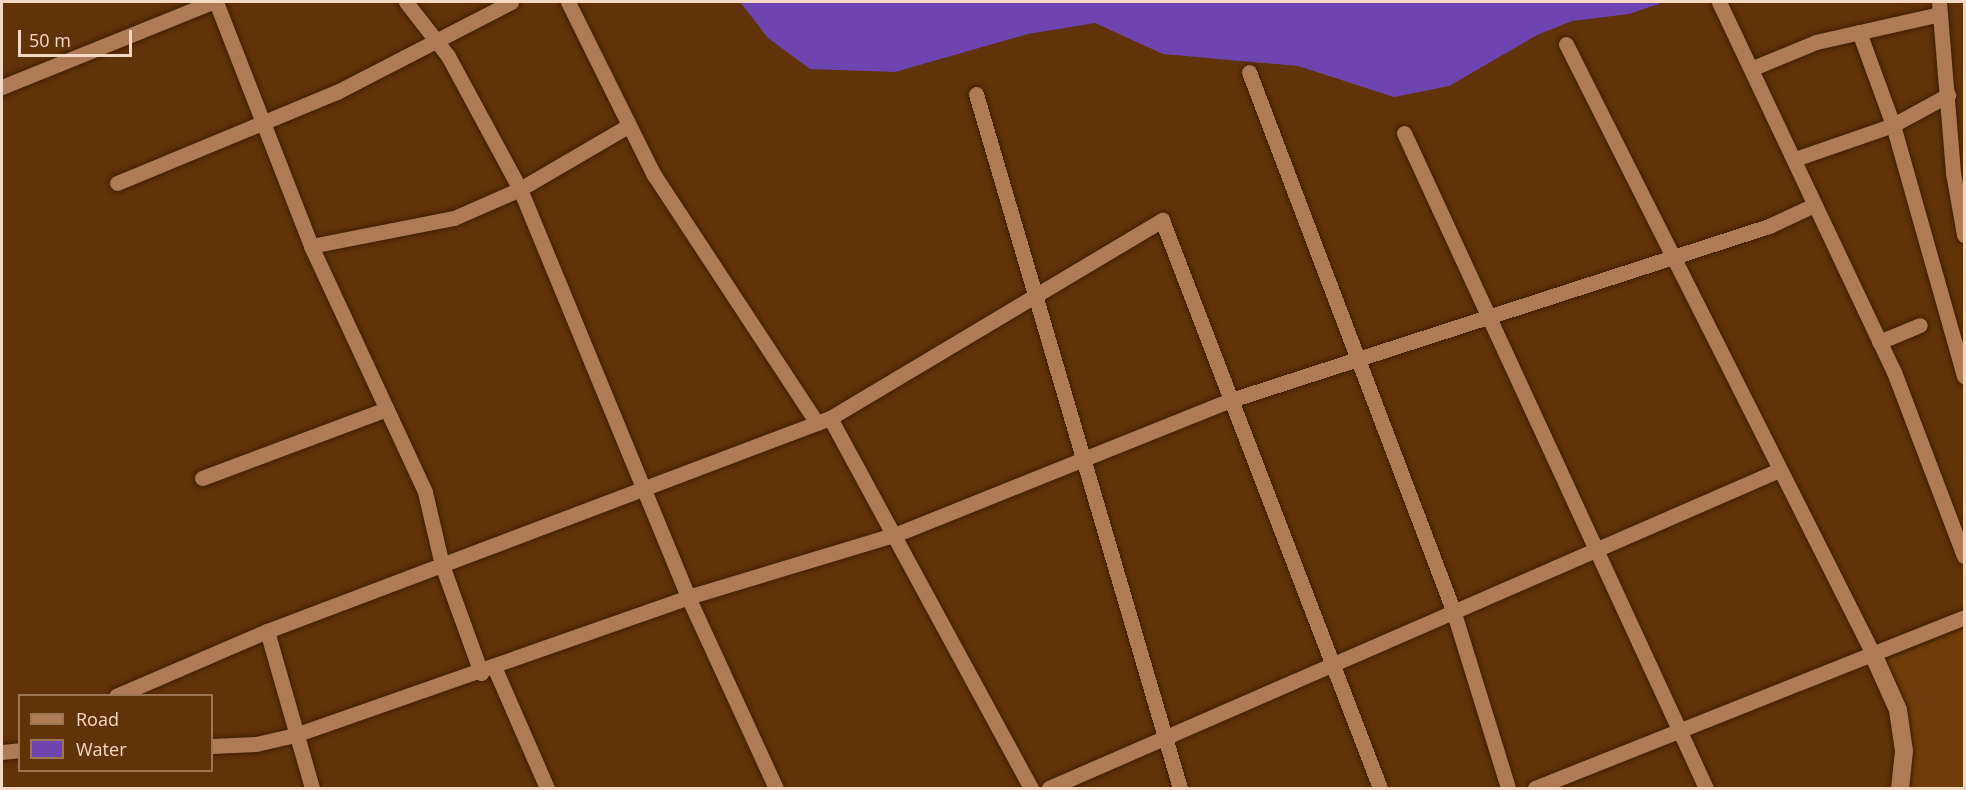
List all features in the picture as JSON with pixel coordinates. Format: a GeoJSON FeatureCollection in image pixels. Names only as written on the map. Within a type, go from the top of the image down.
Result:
{"type":"FeatureCollection","features":[{"type":"Feature","properties":{"kind":"street"},"geometry":{"type":"LineString","coordinates":[[2,87],[214,2],[311,246],[425,492],[442,565],[488,671],[547,789]]}},
{"type":"Feature","properties":{"kind":"street"},"geometry":{"type":"LineString","coordinates":[[406,2],[435,39],[520,189],[646,490],[688,597],[776,789]]}},
{"type":"Feature","properties":{"kind":"street"},"geometry":{"type":"LineString","coordinates":[[117,183],[261,124],[511,2]]}},
{"type":"Feature","properties":{"kind":"street"},"geometry":{"type":"LineString","coordinates":[[568,2],[626,128],[824,420],[897,534],[1031,789]]}},
{"type":"Feature","properties":{"kind":"street"},"geometry":{"type":"LineString","coordinates":[[1719,2],[1796,159],[1812,206],[1880,342],[1965,556]]}},
{"type":"Feature","properties":{"kind":"street"},"geometry":{"type":"LineString","coordinates":[[1753,68],[1816,42],[1940,8],[1965,235]]}},
{"type":"Feature","properties":{"kind":"street"},"geometry":{"type":"LineString","coordinates":[[1859,32],[1893,125],[1965,376]]}},
{"type":"Feature","properties":{"kind":"street"},"geometry":{"type":"LineString","coordinates":[[1566,44],[1873,654],[1898,710],[1904,751],[1900,789]]}},
{"type":"Feature","properties":{"kind":"street"},"geometry":{"type":"LineString","coordinates":[[1250,72],[1361,356],[1453,610],[1508,789]]}},
{"type":"Feature","properties":{"kind":"street"},"geometry":{"type":"LineString","coordinates":[[976,94],[1031,294],[1085,458],[1162,739],[1180,789]]}},
{"type":"Feature","properties":{"kind":"street"},"geometry":{"type":"LineString","coordinates":[[1796,159],[1893,125],[1948,95]]}},
{"type":"Feature","properties":{"kind":"street"},"geometry":{"type":"LineString","coordinates":[[311,246],[454,218],[520,189],[626,128]]}},
{"type":"Feature","properties":{"kind":"street"},"geometry":{"type":"LineString","coordinates":[[1404,133],[1486,315],[1683,732],[1706,789]]}},
{"type":"Feature","properties":{"kind":"street"},"geometry":{"type":"LineString","coordinates":[[213,746],[256,744],[295,735],[488,671],[688,597],[897,534],[1230,400],[1486,315],[1672,258],[1812,206]]}},
{"type":"Feature","properties":{"kind":"street"},"geometry":{"type":"LineString","coordinates":[[121,694],[267,631],[646,490],[824,420],[1031,294],[1162,220],[1380,789]]}},
{"type":"Feature","properties":{"kind":"street"},"geometry":{"type":"LineString","coordinates":[[1880,342],[1920,325]]}},
{"type":"Feature","properties":{"kind":"street"},"geometry":{"type":"LineString","coordinates":[[202,478],[387,409]]}},
{"type":"Feature","properties":{"kind":"street"},"geometry":{"type":"LineString","coordinates":[[1049,789],[1453,610],[1779,470]]}},
{"type":"Feature","properties":{"kind":"street"},"geometry":{"type":"LineString","coordinates":[[1535,789],[1683,732],[1965,617]]}},
{"type":"Feature","properties":{"kind":"street"},"geometry":{"type":"LineString","coordinates":[[267,631],[312,789]]}},
{"type":"Feature","properties":{"kind":"street"},"geometry":{"type":"LineString","coordinates":[[2,753],[18,750]]}},
{"type":"Feature","properties":{"kind":"shaded area"},"geometry":{"type":"Polygon","coordinates":[[[1964,629],[1964,788],[1900,788],[1908,709],[1885,661],[1964,629]]]}},
{"type":"Feature","properties":{"kind":"water"},"geometry":{"type":"Polygon","coordinates":[[[740,2],[1664,2],[1629,14],[1572,21],[1537,35],[1449,86],[1394,97],[1298,66],[1163,54],[1095,23],[1028,34],[895,72],[810,69],[768,38],[740,2]]]}}]}
